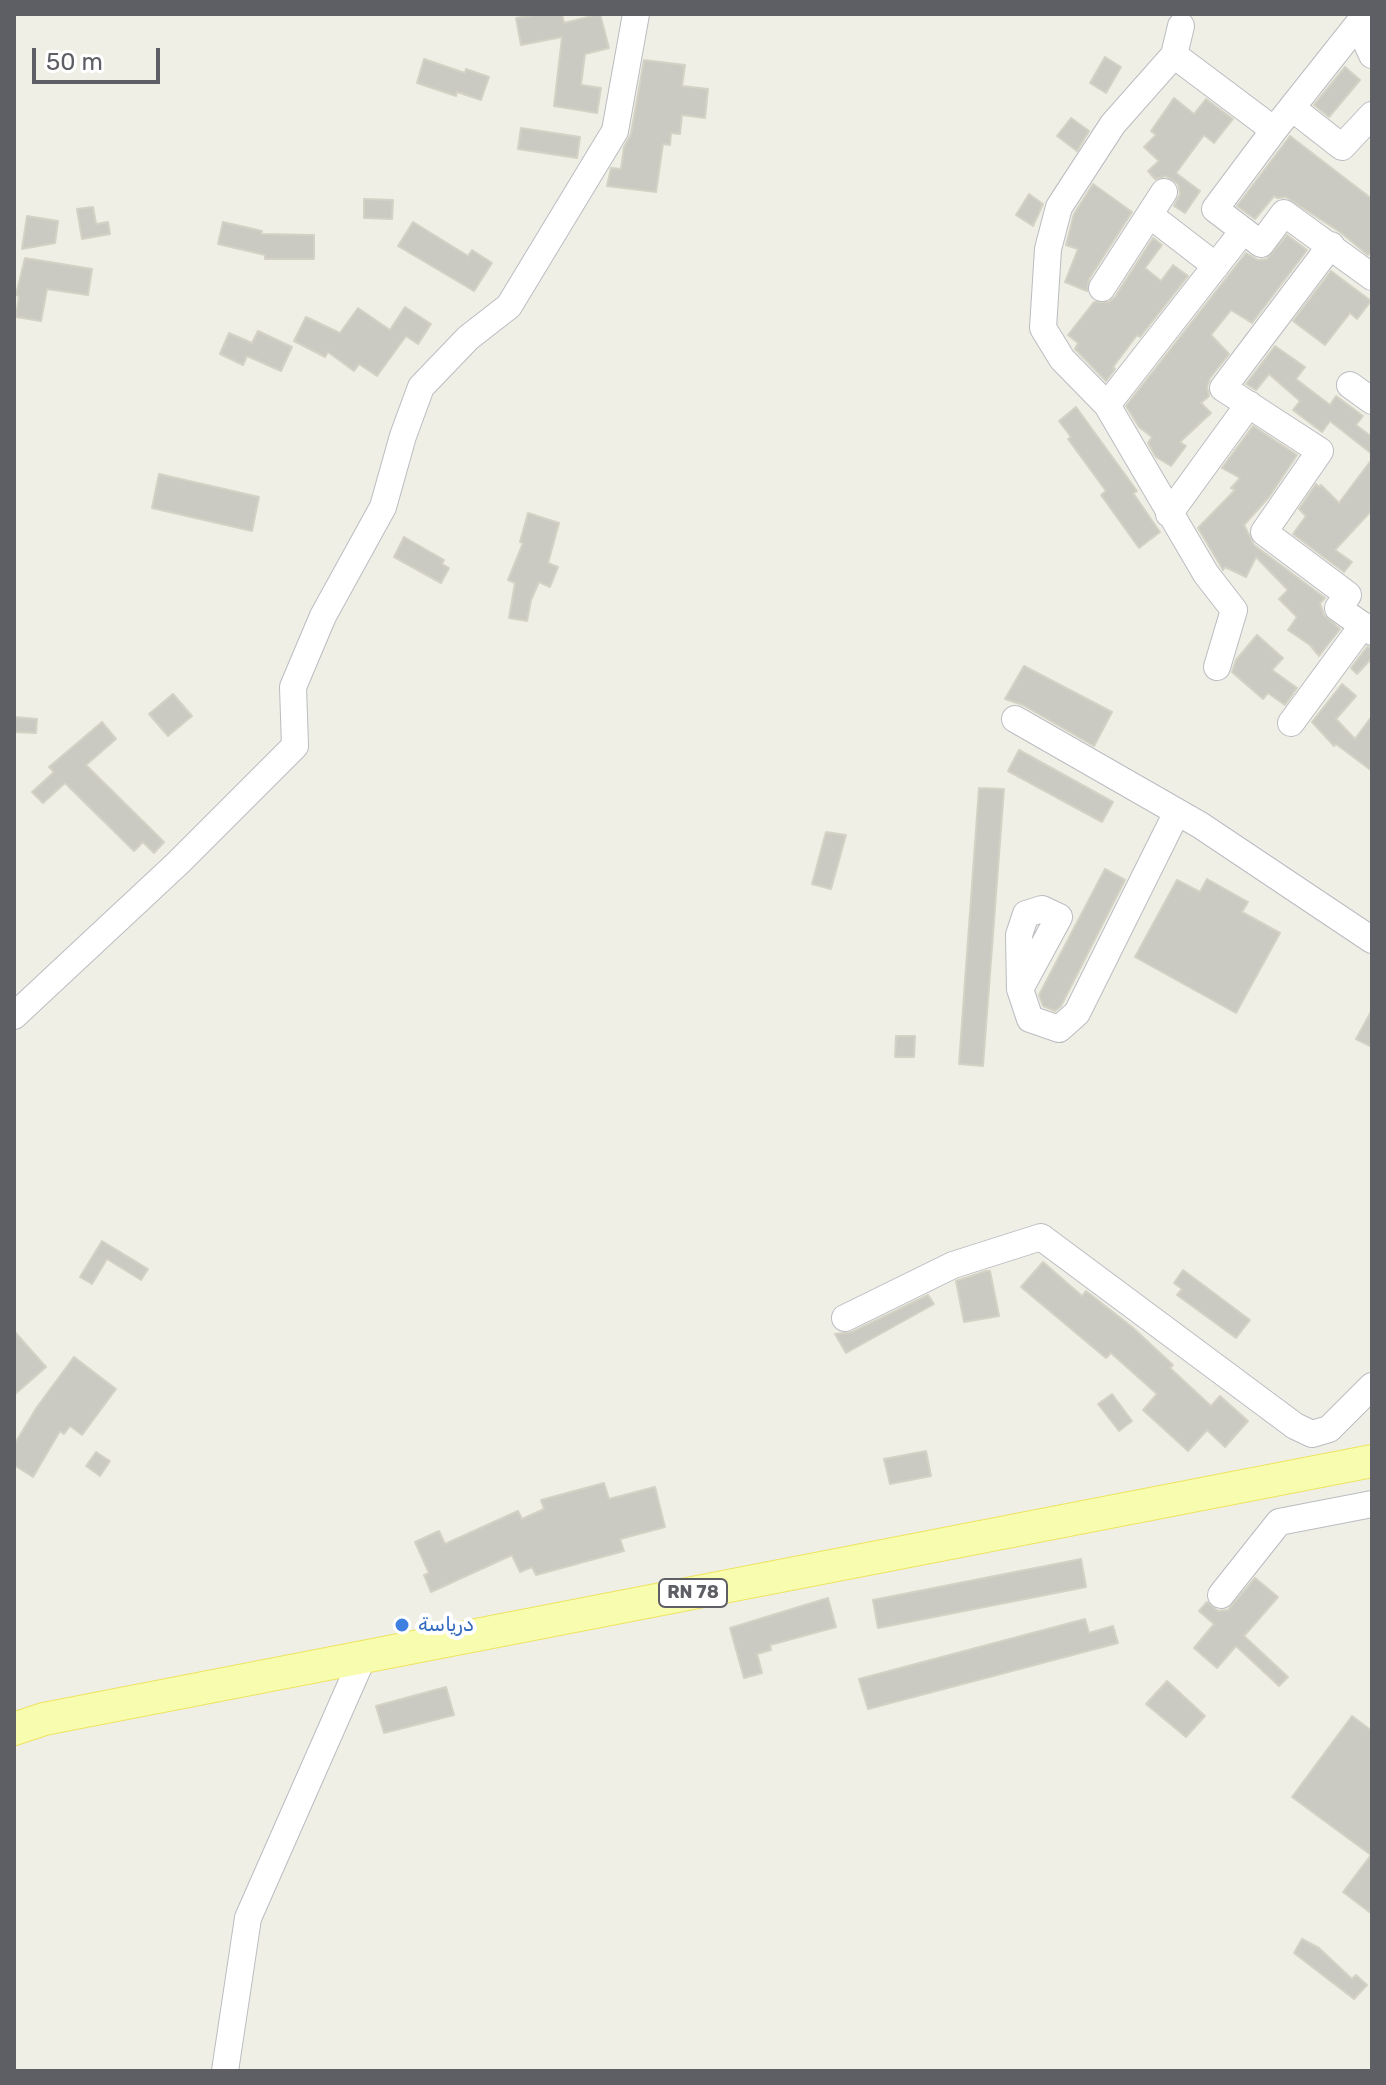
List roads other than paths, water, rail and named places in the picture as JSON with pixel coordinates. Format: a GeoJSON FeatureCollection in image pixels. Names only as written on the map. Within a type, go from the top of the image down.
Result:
{"type":"FeatureCollection","features":[{"type":"Feature","properties":{"kind":"main road","name":"RN 78"},"geometry":{"type":"LineString","coordinates":[[14,1729],[44,1719],[1372,1461]]}},
{"type":"Feature","properties":{"kind":"street"},"geometry":{"type":"LineString","coordinates":[[14,1016],[178,863],[295,746],[293,687],[323,616],[383,507],[421,387],[468,338],[509,306],[615,131],[636,14]]}},
{"type":"Feature","properties":{"kind":"street"},"geometry":{"type":"LineString","coordinates":[[1362,19],[1371,52]]}},
{"type":"Feature","properties":{"kind":"street"},"geometry":{"type":"LineString","coordinates":[[1362,19],[1215,209],[1261,244],[1284,213],[1372,277]]}},
{"type":"Feature","properties":{"kind":"street"},"geometry":{"type":"LineString","coordinates":[[1181,26],[1174,55],[1113,124],[1059,207],[1048,249],[1043,328],[1062,359],[1107,405],[1206,574],[1234,610],[1217,667]]}},
{"type":"Feature","properties":{"kind":"street"},"geometry":{"type":"LineString","coordinates":[[1174,55],[1274,130]]}},
{"type":"Feature","properties":{"kind":"street"},"geometry":{"type":"LineString","coordinates":[[1292,108],[1342,147],[1372,115]]}},
{"type":"Feature","properties":{"kind":"street"},"geometry":{"type":"LineString","coordinates":[[1102,288],[1164,192]]}},
{"type":"Feature","properties":{"kind":"street"},"geometry":{"type":"LineString","coordinates":[[1151,216],[1216,266]]}},
{"type":"Feature","properties":{"kind":"street"},"geometry":{"type":"LineString","coordinates":[[1107,405],[1243,231]]}},
{"type":"Feature","properties":{"kind":"street"},"geometry":{"type":"LineString","coordinates":[[1291,723],[1368,629],[1338,608],[1348,595],[1264,532],[1320,451],[1223,388],[1331,245]]}},
{"type":"Feature","properties":{"kind":"street"},"geometry":{"type":"LineString","coordinates":[[1350,385],[1372,401]]}},
{"type":"Feature","properties":{"kind":"street"},"geometry":{"type":"LineString","coordinates":[[1169,514],[1249,404]]}},
{"type":"Feature","properties":{"kind":"street"},"geometry":{"type":"LineString","coordinates":[[1015,719],[1177,812],[1372,940]]}},
{"type":"Feature","properties":{"kind":"street"},"geometry":{"type":"LineString","coordinates":[[1020,989],[1030,1019],[1059,1029],[1077,1013],[1177,812]]}},
{"type":"Feature","properties":{"kind":"street"},"geometry":{"type":"LineString","coordinates":[[845,1318],[953,1265],[1041,1237],[1295,1426],[1312,1434],[1329,1429],[1372,1386]]}},
{"type":"Feature","properties":{"kind":"street"},"geometry":{"type":"LineString","coordinates":[[1221,1595],[1279,1522],[1372,1504]]}},
{"type":"Feature","properties":{"kind":"street"},"geometry":{"type":"LineString","coordinates":[[225,2071],[248,1918],[363,1657]]}},
{"type":"Feature","properties":{"kind":"place","name":"درياسة"},"geometry":{"type":"Point","coordinates":[402,1625]}}]}
